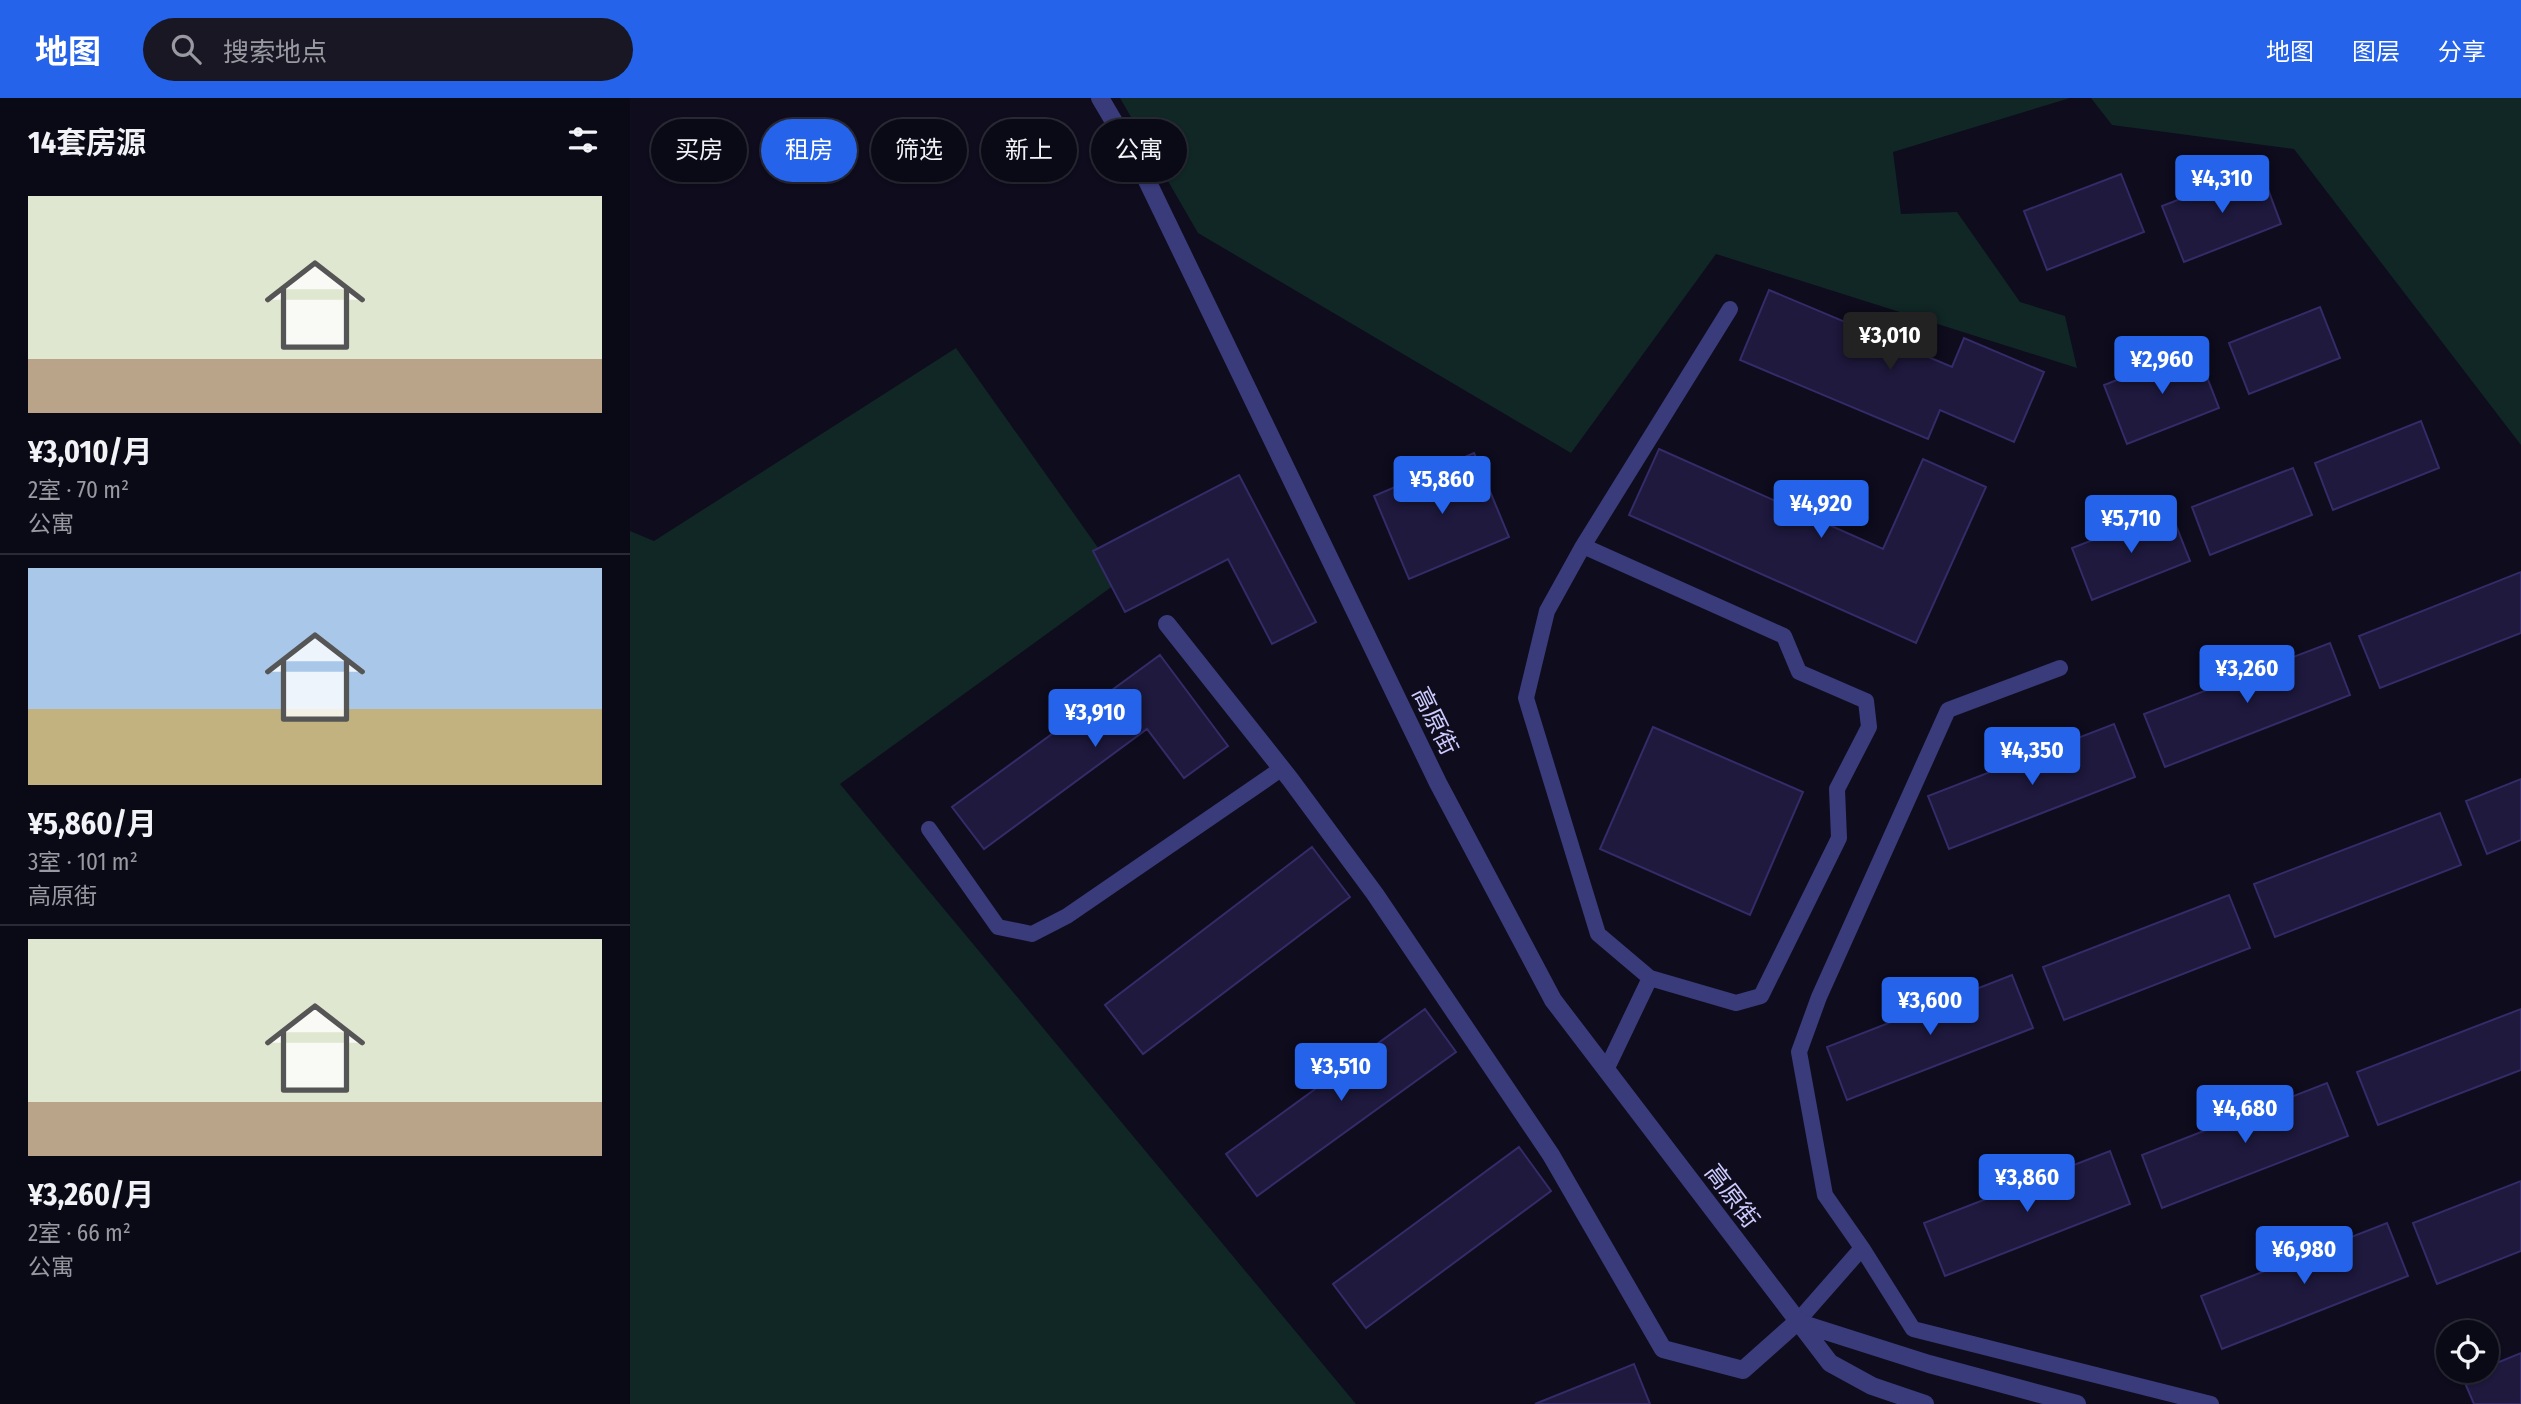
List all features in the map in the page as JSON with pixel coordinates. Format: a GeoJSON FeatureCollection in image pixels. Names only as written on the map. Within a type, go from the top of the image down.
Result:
{"type":"FeatureCollection","features":[{"type":"Feature","properties":{"kind":"street","name":"高原街"},"geometry":{"type":"LineString","coordinates":[[1100,98],[1139,164],[1438,783],[1553,1000],[1830,1363],[1872,1386],[1925,1404]]}},
{"type":"Feature","properties":{"kind":"street"},"geometry":{"type":"LineString","coordinates":[[1167,624],[1282,769],[1375,894],[1551,1155],[1663,1349],[1743,1370],[1797,1322],[1929,1364],[2077,1404]]}},
{"type":"Feature","properties":{"kind":"lane"},"geometry":{"type":"LineString","coordinates":[[1583,546],[1784,636],[1799,671],[1866,701],[1869,727],[1837,789],[1839,838],[1761,996],[1736,1003],[1650,978],[1598,934],[1526,698],[1547,611],[1583,546],[1730,309]]}},
{"type":"Feature","properties":{"kind":"lane"},"geometry":{"type":"LineString","coordinates":[[2060,668],[1948,710],[1819,997],[1799,1052],[1825,1195],[1913,1329],[2211,1404]]}},
{"type":"Feature","properties":{"kind":"lane"},"geometry":{"type":"LineString","coordinates":[[929,829],[998,927],[1032,934],[1067,916],[1282,769]]}},
{"type":"Feature","properties":{"kind":"lane"},"geometry":{"type":"LineString","coordinates":[[1606,1070],[1650,978]]}},
{"type":"Feature","properties":{"kind":"lane"},"geometry":{"type":"LineString","coordinates":[[1797,1322],[1862,1248]]}},
{"type":"Feature","properties":{"kind":"green space"},"geometry":{"type":"Polygon","coordinates":[[[1120,98],[2070,98],[1893,152],[1901,214],[1957,212],[2020,302],[2065,316],[2077,368],[1716,254],[1571,453],[1198,233],[1169,182],[1187,182],[1187,119],[1132,119],[1120,98]]]}},
{"type":"Feature","properties":{"kind":"green space"},"geometry":{"type":"Polygon","coordinates":[[[2091,98],[2521,98],[2521,445],[2294,149],[2112,125],[2091,98]]]}},
{"type":"Feature","properties":{"kind":"green space"},"geometry":{"type":"Polygon","coordinates":[[[956,348],[1121,580],[840,784],[1356,1404],[630,1404],[630,531],[654,541],[956,348]]]}},
{"type":"Feature","properties":{"kind":"building"},"geometry":{"type":"Polygon","coordinates":[[[2260,168],[2281,224],[2184,262],[2162,206],[2260,168]]]}},
{"type":"Feature","properties":{"kind":"building"},"geometry":{"type":"Polygon","coordinates":[[[2121,174],[2144,232],[2047,270],[2024,211],[2121,174]]]}},
{"type":"Feature","properties":{"kind":"building"},"geometry":{"type":"Polygon","coordinates":[[[1769,290],[1952,367],[1964,338],[2044,372],[2014,442],[1940,410],[1928,439],[1740,360],[1769,290]]]}},
{"type":"Feature","properties":{"kind":"building"},"geometry":{"type":"Polygon","coordinates":[[[2320,307],[2340,358],[2249,394],[2229,343],[2320,307]]]}},
{"type":"Feature","properties":{"kind":"building"},"geometry":{"type":"Polygon","coordinates":[[[2196,349],[2219,408],[2127,444],[2104,385],[2196,349]]]}},
{"type":"Feature","properties":{"kind":"building"},"geometry":{"type":"Polygon","coordinates":[[[2421,421],[2439,468],[2333,510],[2315,463],[2421,421]]]}},
{"type":"Feature","properties":{"kind":"building"},"geometry":{"type":"Polygon","coordinates":[[[1659,449],[1883,549],[1923,459],[1986,487],[1916,643],[1629,515],[1659,449]]]}},
{"type":"Feature","properties":{"kind":"building"},"geometry":{"type":"Polygon","coordinates":[[[1474,453],[1509,537],[1409,579],[1374,496],[1474,453]]]}},
{"type":"Feature","properties":{"kind":"building"},"geometry":{"type":"Polygon","coordinates":[[[2293,468],[2312,515],[2210,555],[2192,507],[2293,468]]]}},
{"type":"Feature","properties":{"kind":"building"},"geometry":{"type":"Polygon","coordinates":[[[1239,475],[1316,622],[1272,644],[1228,559],[1125,612],[1093,551],[1239,475]]]}},
{"type":"Feature","properties":{"kind":"building"},"geometry":{"type":"Polygon","coordinates":[[[2170,510],[2190,561],[2092,600],[2072,548],[2170,510]]]}},
{"type":"Feature","properties":{"kind":"building"},"geometry":{"type":"Polygon","coordinates":[[[2521,572],[2521,633],[2380,688],[2359,636],[2521,572]]]}},
{"type":"Feature","properties":{"kind":"building"},"geometry":{"type":"Polygon","coordinates":[[[2330,643],[2350,695],[2165,767],[2144,714],[2330,643]]]}},
{"type":"Feature","properties":{"kind":"building"},"geometry":{"type":"Polygon","coordinates":[[[1160,655],[1228,746],[1184,778],[1147,729],[984,849],[952,807],[1160,655]]]}},
{"type":"Feature","properties":{"kind":"building"},"geometry":{"type":"Polygon","coordinates":[[[2114,724],[2135,777],[1949,849],[1928,796],[2114,724]]]}},
{"type":"Feature","properties":{"kind":"building"},"geometry":{"type":"Polygon","coordinates":[[[1653,727],[1803,792],[1750,915],[1600,849],[1653,727]]]}},
{"type":"Feature","properties":{"kind":"building"},"geometry":{"type":"Polygon","coordinates":[[[2521,779],[2521,840],[2487,854],[2466,801],[2521,779]]]}},
{"type":"Feature","properties":{"kind":"building"},"geometry":{"type":"Polygon","coordinates":[[[2440,813],[2461,865],[2275,937],[2254,884],[2440,813]]]}},
{"type":"Feature","properties":{"kind":"building"},"geometry":{"type":"Polygon","coordinates":[[[1312,847],[1350,897],[1143,1054],[1105,1005],[1312,847]]]}},
{"type":"Feature","properties":{"kind":"building"},"geometry":{"type":"Polygon","coordinates":[[[2229,895],[2250,948],[2064,1020],[2043,967],[2229,895]]]}},
{"type":"Feature","properties":{"kind":"building"},"geometry":{"type":"Polygon","coordinates":[[[2012,975],[2033,1028],[1847,1100],[1827,1047],[2012,975]]]}},
{"type":"Feature","properties":{"kind":"building"},"geometry":{"type":"Polygon","coordinates":[[[1425,1009],[1456,1052],[1257,1196],[1226,1154],[1425,1009]]]}},
{"type":"Feature","properties":{"kind":"building"},"geometry":{"type":"Polygon","coordinates":[[[2521,1009],[2521,1070],[2378,1125],[2357,1072],[2521,1009]]]}},
{"type":"Feature","properties":{"kind":"building"},"geometry":{"type":"Polygon","coordinates":[[[2327,1083],[2348,1136],[2162,1208],[2142,1155],[2327,1083]]]}},
{"type":"Feature","properties":{"kind":"building"},"geometry":{"type":"Polygon","coordinates":[[[1519,1147],[1551,1191],[1366,1328],[1333,1284],[1519,1147]]]}},
{"type":"Feature","properties":{"kind":"building"},"geometry":{"type":"Polygon","coordinates":[[[2110,1151],[2130,1204],[1945,1276],[1924,1223],[2110,1151]]]}},
{"type":"Feature","properties":{"kind":"building"},"geometry":{"type":"Polygon","coordinates":[[[2521,1181],[2521,1251],[2437,1284],[2413,1223],[2521,1181]]]}},
{"type":"Feature","properties":{"kind":"building"},"geometry":{"type":"Polygon","coordinates":[[[2387,1223],[2408,1276],[2222,1349],[2201,1296],[2387,1223]]]}},
{"type":"Feature","properties":{"kind":"building"},"geometry":{"type":"Polygon","coordinates":[[[2521,1353],[2521,1404],[2474,1404],[2465,1383],[2499,1383],[2499,1362],[2521,1353]]]}},
{"type":"Feature","properties":{"kind":"building"},"geometry":{"type":"Polygon","coordinates":[[[1634,1364],[1650,1404],[1535,1404],[1634,1364]]]}}]}
